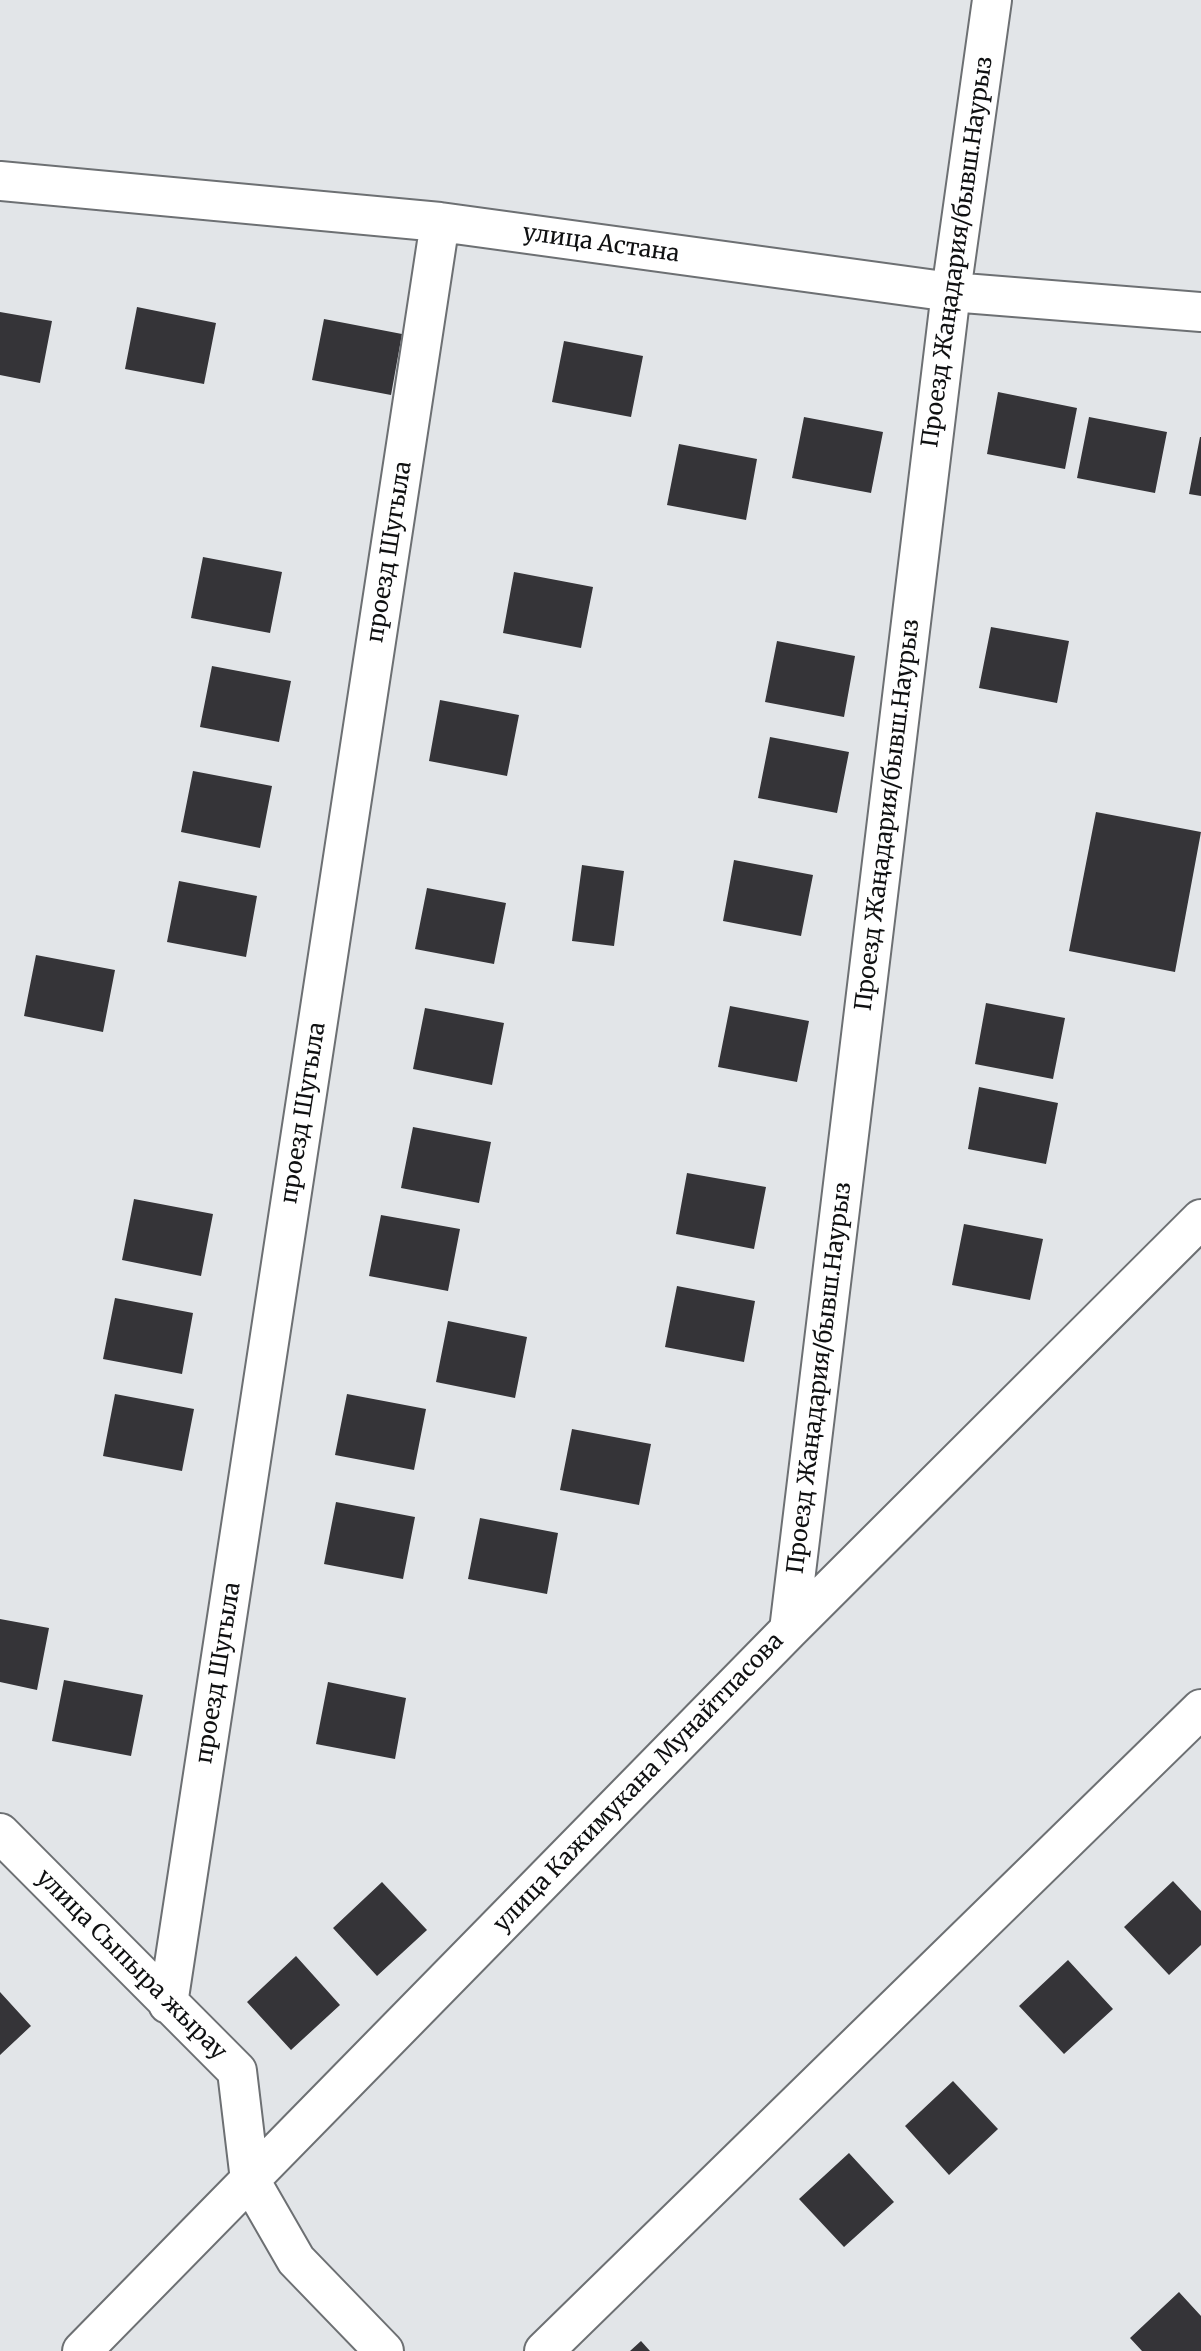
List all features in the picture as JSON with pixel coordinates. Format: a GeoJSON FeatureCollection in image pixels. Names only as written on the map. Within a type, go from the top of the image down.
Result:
{"type":"FeatureCollection","features":[{"type":"Feature","properties":{"kind":"street","name":"Проезд Жаңадария/бывш.Наурыз"},"geometry":{"type":"LineString","coordinates":[[789,1630],[951,292],[992,0]]}},
{"type":"Feature","properties":{"kind":"street","name":"улица Астана"},"geometry":{"type":"LineString","coordinates":[[0,181],[440,222],[951,292],[1201,312]]}},
{"type":"Feature","properties":{"kind":"street","name":"проезд Шугыла"},"geometry":{"type":"LineString","coordinates":[[168,2004],[440,222]]}},
{"type":"Feature","properties":{"kind":"street","name":"улица Кажимукана Мунайтпасова"},"geometry":{"type":"LineString","coordinates":[[82,2351],[789,1630],[1201,1219]]}},
{"type":"Feature","properties":{"kind":"street"},"geometry":{"type":"LineString","coordinates":[[544,2351],[1201,1709]]}},
{"type":"Feature","properties":{"kind":"street","name":"улица Сыпыра жырау"},"geometry":{"type":"LineString","coordinates":[[0,1833],[237,2071],[250,2180],[296,2260],[384,2351]]}},
{"type":"Feature","properties":{"kind":"building"},"geometry":{"type":"Polygon","coordinates":[[[137,307],[216,323],[204,384],[125,369],[137,307]]]}},
{"type":"Feature","properties":{"kind":"building"},"geometry":{"type":"Polygon","coordinates":[[[0,312],[52,321],[40,383],[0,375],[0,312]]]}},
{"type":"Feature","properties":{"kind":"building"},"geometry":{"type":"Polygon","coordinates":[[[324,319],[402,334],[391,395],[312,380],[324,319]]]}},
{"type":"Feature","properties":{"kind":"building"},"geometry":{"type":"Polygon","coordinates":[[[564,341],[643,356],[631,417],[552,402],[564,341]]]}},
{"type":"Feature","properties":{"kind":"building"},"geometry":{"type":"Polygon","coordinates":[[[998,392],[1077,408],[1065,469],[987,454],[998,392]]]}},
{"type":"Feature","properties":{"kind":"building"},"geometry":{"type":"Polygon","coordinates":[[[804,417],[883,432],[871,493],[792,478],[804,417]]]}},
{"type":"Feature","properties":{"kind":"building"},"geometry":{"type":"Polygon","coordinates":[[[1089,417],[1167,432],[1155,493],[1077,478],[1089,417]]]}},
{"type":"Feature","properties":{"kind":"building"},"geometry":{"type":"Polygon","coordinates":[[[1201,437],[1201,496],[1189,494],[1201,437]]]}},
{"type":"Feature","properties":{"kind":"building"},"geometry":{"type":"Polygon","coordinates":[[[679,444],[757,459],[746,520],[667,505],[679,444]]]}},
{"type":"Feature","properties":{"kind":"building"},"geometry":{"type":"Polygon","coordinates":[[[203,557],[282,572],[270,633],[191,618],[203,557]]]}},
{"type":"Feature","properties":{"kind":"building"},"geometry":{"type":"Polygon","coordinates":[[[514,572],[593,587],[581,648],[503,633],[514,572]]]}},
{"type":"Feature","properties":{"kind":"building"},"geometry":{"type":"Polygon","coordinates":[[[991,627],[1069,641],[1057,703],[979,688],[991,627]]]}},
{"type":"Feature","properties":{"kind":"building"},"geometry":{"type":"Polygon","coordinates":[[[777,641],[855,656],[844,717],[765,702],[777,641]]]}},
{"type":"Feature","properties":{"kind":"building"},"geometry":{"type":"Polygon","coordinates":[[[212,666],[291,681],[279,742],[200,727],[212,666]]]}},
{"type":"Feature","properties":{"kind":"building"},"geometry":{"type":"Polygon","coordinates":[[[440,700],[519,715],[507,776],[429,761],[440,700]]]}},
{"type":"Feature","properties":{"kind":"building"},"geometry":{"type":"Polygon","coordinates":[[[770,737],[849,752],[837,813],[758,798],[770,737]]]}},
{"type":"Feature","properties":{"kind":"building"},"geometry":{"type":"Polygon","coordinates":[[[193,771],[272,786],[260,848],[181,832],[193,771]]]}},
{"type":"Feature","properties":{"kind":"building"},"geometry":{"type":"Polygon","coordinates":[[[1096,812],[1201,832],[1175,972],[1069,951],[1096,812]]]}},
{"type":"Feature","properties":{"kind":"building"},"geometry":{"type":"Polygon","coordinates":[[[734,860],[813,875],[801,936],[723,921],[734,860]]]}},
{"type":"Feature","properties":{"kind":"building"},"geometry":{"type":"Polygon","coordinates":[[[582,865],[624,871],[614,946],[572,941],[582,865]]]}},
{"type":"Feature","properties":{"kind":"building"},"geometry":{"type":"Polygon","coordinates":[[[179,881],[257,896],[246,957],[167,942],[179,881]]]}},
{"type":"Feature","properties":{"kind":"building"},"geometry":{"type":"Polygon","coordinates":[[[427,888],[506,903],[494,964],[415,949],[427,888]]]}},
{"type":"Feature","properties":{"kind":"building"},"geometry":{"type":"Polygon","coordinates":[[[36,955],[115,970],[103,1032],[24,1016],[36,955]]]}},
{"type":"Feature","properties":{"kind":"building"},"geometry":{"type":"Polygon","coordinates":[[[986,1003],[1065,1018],[1053,1079],[975,1064],[986,1003]]]}},
{"type":"Feature","properties":{"kind":"building"},"geometry":{"type":"Polygon","coordinates":[[[730,1006],[809,1021],[797,1082],[718,1067],[730,1006]]]}},
{"type":"Feature","properties":{"kind":"building"},"geometry":{"type":"Polygon","coordinates":[[[425,1008],[504,1023],[492,1085],[413,1069],[425,1008]]]}},
{"type":"Feature","properties":{"kind":"building"},"geometry":{"type":"Polygon","coordinates":[[[979,1087],[1058,1103],[1046,1164],[968,1149],[979,1087]]]}},
{"type":"Feature","properties":{"kind":"building"},"geometry":{"type":"Polygon","coordinates":[[[413,1127],[491,1142],[479,1203],[401,1188],[413,1127]]]}},
{"type":"Feature","properties":{"kind":"building"},"geometry":{"type":"Polygon","coordinates":[[[687,1173],[766,1187],[754,1249],[676,1234],[687,1173]]]}},
{"type":"Feature","properties":{"kind":"building"},"geometry":{"type":"Polygon","coordinates":[[[134,1199],[213,1214],[201,1276],[122,1260],[134,1199]]]}},
{"type":"Feature","properties":{"kind":"building"},"geometry":{"type":"Polygon","coordinates":[[[381,1215],[460,1229],[448,1291],[369,1276],[381,1215]]]}},
{"type":"Feature","properties":{"kind":"building"},"geometry":{"type":"Polygon","coordinates":[[[964,1224],[1043,1239],[1030,1300],[952,1285],[964,1224]]]}},
{"type":"Feature","properties":{"kind":"building"},"geometry":{"type":"Polygon","coordinates":[[[677,1286],[755,1301],[744,1362],[665,1347],[677,1286]]]}},
{"type":"Feature","properties":{"kind":"building"},"geometry":{"type":"Polygon","coordinates":[[[115,1298],[193,1313],[182,1374],[103,1359],[115,1298]]]}},
{"type":"Feature","properties":{"kind":"building"},"geometry":{"type":"Polygon","coordinates":[[[448,1321],[527,1337],[515,1398],[436,1382],[448,1321]]]}},
{"type":"Feature","properties":{"kind":"building"},"geometry":{"type":"Polygon","coordinates":[[[115,1394],[194,1409],[182,1471],[103,1456],[115,1394]]]}},
{"type":"Feature","properties":{"kind":"building"},"geometry":{"type":"Polygon","coordinates":[[[347,1394],[426,1409],[414,1470],[335,1455],[347,1394]]]}},
{"type":"Feature","properties":{"kind":"building"},"geometry":{"type":"Polygon","coordinates":[[[572,1429],[651,1444],[639,1505],[560,1490],[572,1429]]]}},
{"type":"Feature","properties":{"kind":"building"},"geometry":{"type":"Polygon","coordinates":[[[336,1502],[415,1517],[403,1579],[324,1564],[336,1502]]]}},
{"type":"Feature","properties":{"kind":"building"},"geometry":{"type":"Polygon","coordinates":[[[480,1518],[558,1533],[547,1594],[468,1579],[480,1518]]]}},
{"type":"Feature","properties":{"kind":"building"},"geometry":{"type":"Polygon","coordinates":[[[0,1619],[49,1628],[37,1690],[0,1682],[0,1619]]]}},
{"type":"Feature","properties":{"kind":"building"},"geometry":{"type":"Polygon","coordinates":[[[64,1680],[143,1695],[131,1756],[52,1741],[64,1680]]]}},
{"type":"Feature","properties":{"kind":"building"},"geometry":{"type":"Polygon","coordinates":[[[328,1682],[406,1698],[395,1759],[316,1744],[328,1682]]]}},
{"type":"Feature","properties":{"kind":"building"},"geometry":{"type":"Polygon","coordinates":[[[1173,1881],[1201,1911],[1201,1945],[1169,1975],[1124,1927],[1173,1881]]]}},
{"type":"Feature","properties":{"kind":"building"},"geometry":{"type":"Polygon","coordinates":[[[382,1882],[427,1930],[377,1976],[333,1928],[382,1882]]]}},
{"type":"Feature","properties":{"kind":"building"},"geometry":{"type":"Polygon","coordinates":[[[296,1956],[340,2005],[291,2050],[247,2002],[296,1956]]]}},
{"type":"Feature","properties":{"kind":"building"},"geometry":{"type":"Polygon","coordinates":[[[1068,1960],[1113,2009],[1064,2054],[1019,2006],[1068,1960]]]}},
{"type":"Feature","properties":{"kind":"building"},"geometry":{"type":"Polygon","coordinates":[[[0,1992],[31,2026],[0,2055],[0,1992]]]}},
{"type":"Feature","properties":{"kind":"building"},"geometry":{"type":"Polygon","coordinates":[[[953,2081],[998,2129],[949,2175],[905,2126],[953,2081]]]}},
{"type":"Feature","properties":{"kind":"building"},"geometry":{"type":"Polygon","coordinates":[[[849,2153],[894,2202],[844,2247],[799,2199],[849,2153]]]}},
{"type":"Feature","properties":{"kind":"building"},"geometry":{"type":"Polygon","coordinates":[[[1179,2292],[1201,2316],[1201,2351],[1142,2351],[1130,2338],[1179,2292]]]}},
{"type":"Feature","properties":{"kind":"building"},"geometry":{"type":"Polygon","coordinates":[[[641,2341],[650,2351],[630,2351],[641,2341]]]}}]}
